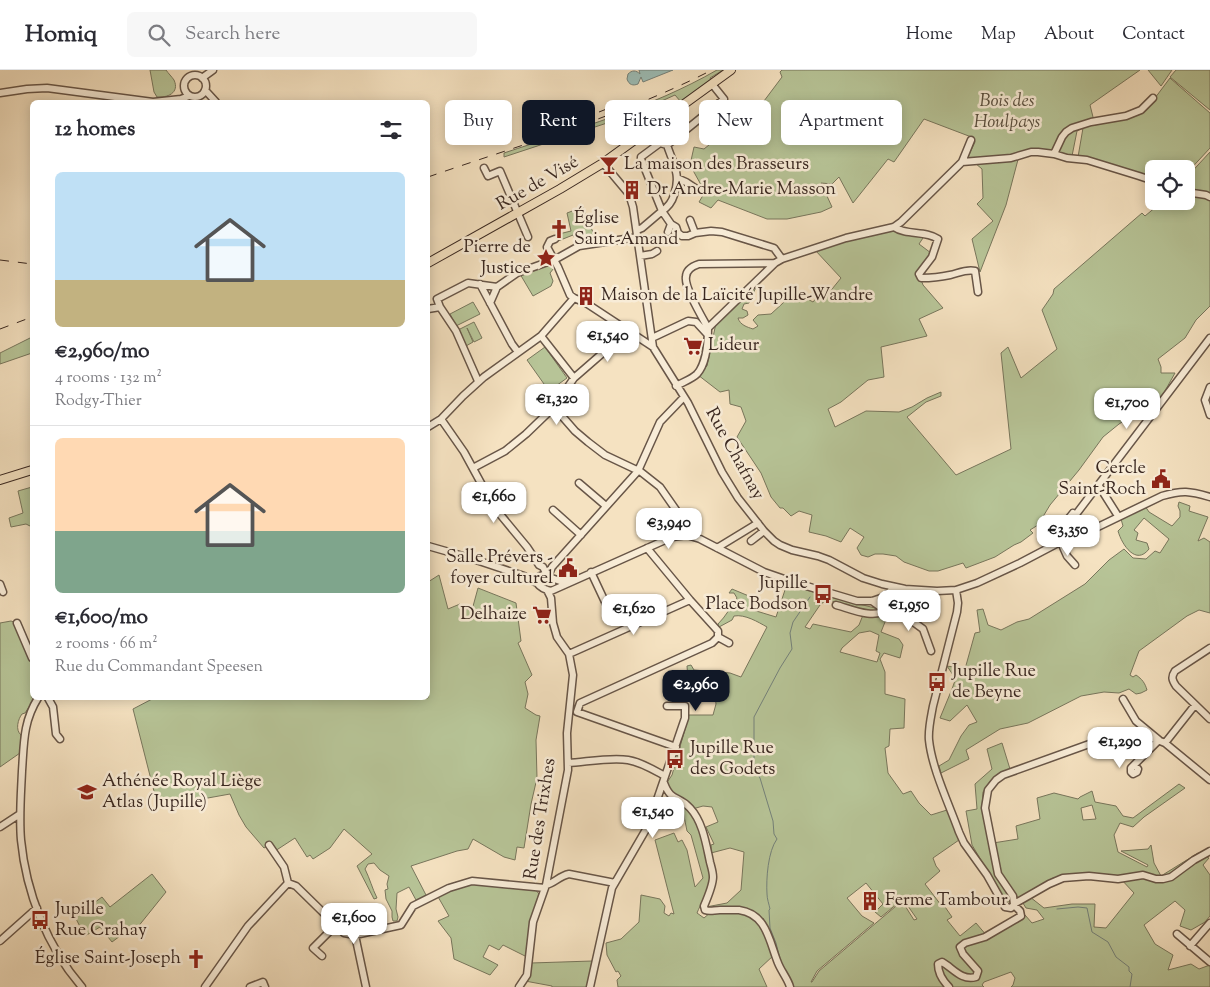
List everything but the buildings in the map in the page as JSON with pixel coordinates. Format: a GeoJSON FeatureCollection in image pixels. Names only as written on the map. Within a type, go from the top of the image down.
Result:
{"type":"FeatureCollection","features":[{"type":"Feature","properties":{"kind":"main road","name":"Rue de Visé"},"geometry":{"type":"LineString","coordinates":[[689,101],[732,70]]}},
{"type":"Feature","properties":{"kind":"main road","name":"Rue de Visé"},"geometry":{"type":"LineString","coordinates":[[430,262],[565,186],[628,145]]}},
{"type":"Feature","properties":{"kind":"main road"},"geometry":{"type":"LineString","coordinates":[[0,480],[30,471]]}},
{"type":"Feature","properties":{"kind":"street"},"geometry":{"type":"LineString","coordinates":[[202,78],[213,70]]}},
{"type":"Feature","properties":{"kind":"street"},"geometry":{"type":"LineString","coordinates":[[168,100],[195,98],[202,95],[206,84],[202,78],[191,73],[184,84],[185,91],[195,98]]}},
{"type":"Feature","properties":{"kind":"street"},"geometry":{"type":"LineString","coordinates":[[689,127],[724,99],[712,84]]}},
{"type":"Feature","properties":{"kind":"street"},"geometry":{"type":"LineString","coordinates":[[0,93],[47,88],[138,100]]}},
{"type":"Feature","properties":{"kind":"street"},"geometry":{"type":"LineString","coordinates":[[205,90],[214,100]]}},
{"type":"Feature","properties":{"kind":"street"},"geometry":{"type":"LineString","coordinates":[[1054,154],[1062,137],[1072,128],[1092,122],[1126,116],[1141,110],[1153,98]]}},
{"type":"Feature","properties":{"kind":"street"},"geometry":{"type":"LineString","coordinates":[[708,331],[775,263],[782,259],[846,238],[894,227],[901,222],[962,162],[971,140]]}},
{"type":"Feature","properties":{"kind":"street"},"geometry":{"type":"LineString","coordinates":[[657,145],[642,157],[662,211],[671,224],[676,227],[678,233],[682,236],[711,231],[731,234],[774,248],[782,259]]}},
{"type":"Feature","properties":{"kind":"street"},"geometry":{"type":"LineString","coordinates":[[490,303],[497,287],[517,273],[553,259],[579,246],[637,233],[666,208],[672,201],[678,185],[668,148]]}},
{"type":"Feature","properties":{"kind":"street"},"geometry":{"type":"LineString","coordinates":[[962,162],[1011,158],[1031,152],[1054,154],[1066,158],[1087,160],[1145,178]]}},
{"type":"Feature","properties":{"kind":"street"},"geometry":{"type":"LineString","coordinates":[[603,163],[629,194],[633,207],[653,347]]}},
{"type":"Feature","properties":{"kind":"street"},"geometry":{"type":"LineString","coordinates":[[484,168],[488,176],[500,171],[528,237]]}},
{"type":"Feature","properties":{"kind":"street"},"geometry":{"type":"LineString","coordinates":[[677,178],[695,188]]}},
{"type":"Feature","properties":{"kind":"street"},"geometry":{"type":"LineString","coordinates":[[1195,193],[1210,197]]}},
{"type":"Feature","properties":{"kind":"street"},"geometry":{"type":"LineString","coordinates":[[690,220],[695,233]]}},
{"type":"Feature","properties":{"kind":"street"},"geometry":{"type":"LineString","coordinates":[[668,232],[671,224]]}},
{"type":"Feature","properties":{"kind":"street"},"geometry":{"type":"LineString","coordinates":[[894,227],[900,230],[934,235],[938,239],[932,257],[919,274],[921,278],[950,275],[970,270],[975,271],[978,292]]}},
{"type":"Feature","properties":{"kind":"street"},"geometry":{"type":"LineString","coordinates":[[555,239],[546,246],[558,267],[570,295],[586,303],[653,347]]}},
{"type":"Feature","properties":{"kind":"street"},"geometry":{"type":"LineString","coordinates":[[640,256],[657,251]]}},
{"type":"Feature","properties":{"kind":"street"},"geometry":{"type":"LineString","coordinates":[[676,386],[696,375],[704,365],[708,331],[686,284],[686,275],[691,267],[699,264],[775,263]]}},
{"type":"Feature","properties":{"kind":"street"},"geometry":{"type":"LineString","coordinates":[[478,381],[456,331],[440,307],[437,299],[466,283],[497,287]]}},
{"type":"Feature","properties":{"kind":"street"},"geometry":{"type":"LineString","coordinates":[[480,284],[518,352]]}},
{"type":"Feature","properties":{"kind":"street"},"geometry":{"type":"LineString","coordinates":[[430,426],[441,419],[478,381],[541,336],[574,298]]}},
{"type":"Feature","properties":{"kind":"street"},"geometry":{"type":"LineString","coordinates":[[430,309],[440,307]]}},
{"type":"Feature","properties":{"kind":"street"},"geometry":{"type":"LineString","coordinates":[[652,338],[688,321],[696,322],[708,331]]}},
{"type":"Feature","properties":{"kind":"street"},"geometry":{"type":"LineString","coordinates":[[474,468],[505,452],[554,407],[574,378],[631,333]]}},
{"type":"Feature","properties":{"kind":"street"},"geometry":{"type":"LineString","coordinates":[[541,336],[574,378]]}},
{"type":"Feature","properties":{"kind":"street"},"geometry":{"type":"LineString","coordinates":[[1064,537],[1077,513],[1210,338]]}},
{"type":"Feature","properties":{"kind":"street","name":"Rue Chafnay"},"geometry":{"type":"LineString","coordinates":[[653,347],[696,418],[722,472],[738,498],[764,530],[780,545],[829,560],[891,590],[938,591],[956,590],[977,583],[1060,545]]}},
{"type":"Feature","properties":{"kind":"street"},"geometry":{"type":"LineString","coordinates":[[1210,387],[1205,400],[1210,415]]}},
{"type":"Feature","properties":{"kind":"street"},"geometry":{"type":"LineString","coordinates":[[545,578],[550,574],[552,567],[638,470],[660,422],[684,397]]}},
{"type":"Feature","properties":{"kind":"street"},"geometry":{"type":"LineString","coordinates":[[554,407],[575,431],[605,455],[638,470],[660,487],[683,520],[687,535]]}},
{"type":"Feature","properties":{"kind":"street"},"geometry":{"type":"LineString","coordinates":[[441,419],[474,468],[494,507],[527,547],[539,565],[551,590]]}},
{"type":"Feature","properties":{"kind":"street"},"geometry":{"type":"LineString","coordinates":[[579,483],[606,506]]}},
{"type":"Feature","properties":{"kind":"street"},"geometry":{"type":"LineString","coordinates":[[1099,486],[1118,516]]}},
{"type":"Feature","properties":{"kind":"street"},"geometry":{"type":"LineString","coordinates":[[1075,565],[1060,545],[1058,538],[1075,538],[1118,516],[1162,496],[1176,492],[1189,492],[1210,497]]}},
{"type":"Feature","properties":{"kind":"street"},"geometry":{"type":"LineString","coordinates":[[553,510],[581,534]]}},
{"type":"Feature","properties":{"kind":"street"},"geometry":{"type":"LineString","coordinates":[[1060,545],[1067,546],[1069,543],[1060,530],[1075,510]]}},
{"type":"Feature","properties":{"kind":"street"},"geometry":{"type":"LineString","coordinates":[[717,548],[758,523]]}},
{"type":"Feature","properties":{"kind":"street"},"geometry":{"type":"LineString","coordinates":[[751,541],[764,530]]}},
{"type":"Feature","properties":{"kind":"street"},"geometry":{"type":"LineString","coordinates":[[551,590],[672,536],[687,535],[700,539],[778,578],[858,601],[872,601],[881,598],[891,590],[901,613]]}},
{"type":"Feature","properties":{"kind":"street"},"geometry":{"type":"LineString","coordinates":[[430,547],[520,575],[563,582],[578,578]]}},
{"type":"Feature","properties":{"kind":"street"},"geometry":{"type":"LineString","coordinates":[[647,548],[718,631],[718,637]]}},
{"type":"Feature","properties":{"kind":"street"},"geometry":{"type":"LineString","coordinates":[[591,572],[606,604]]}},
{"type":"Feature","properties":{"kind":"street"},"geometry":{"type":"LineString","coordinates":[[545,578],[556,586],[551,590]]}},
{"type":"Feature","properties":{"kind":"street"},"geometry":{"type":"LineString","coordinates":[[0,584],[3,592]]}},
{"type":"Feature","properties":{"kind":"street","name":"Rue des Trixhes"},"geometry":{"type":"LineString","coordinates":[[519,987],[527,974],[533,922],[546,886],[567,778],[566,739],[573,675],[570,654],[557,637],[553,623],[551,590]]}},
{"type":"Feature","properties":{"kind":"street"},"geometry":{"type":"LineString","coordinates":[[956,590],[958,603],[955,624],[930,720],[929,739],[933,760],[959,832],[1005,907],[1010,908],[1049,884],[1063,878],[1089,876],[1118,879],[1143,875],[1156,879],[1171,877],[1210,851]]}},
{"type":"Feature","properties":{"kind":"street"},"geometry":{"type":"LineString","coordinates":[[570,654],[690,600]]}},
{"type":"Feature","properties":{"kind":"street"},"geometry":{"type":"LineString","coordinates":[[872,601],[875,604],[901,613],[924,631],[931,651]]}},
{"type":"Feature","properties":{"kind":"street"},"geometry":{"type":"LineString","coordinates":[[836,605],[868,614],[882,613],[888,609]]}},
{"type":"Feature","properties":{"kind":"street"},"geometry":{"type":"LineString","coordinates":[[17,623],[30,653]]}},
{"type":"Feature","properties":{"kind":"street"},"geometry":{"type":"LineString","coordinates":[[718,637],[729,643]]}},
{"type":"Feature","properties":{"kind":"street"},"geometry":{"type":"LineString","coordinates":[[567,726],[577,712],[580,703],[712,642],[718,637]]}},
{"type":"Feature","properties":{"kind":"street"},"geometry":{"type":"LineString","coordinates":[[1210,648],[1175,671],[1172,676],[1172,681],[1176,686],[1210,719]]}},
{"type":"Feature","properties":{"kind":"street"},"geometry":{"type":"LineString","coordinates":[[1123,699],[1136,720],[1210,780]]}},
{"type":"Feature","properties":{"kind":"street"},"geometry":{"type":"LineString","coordinates":[[37,700],[26,725],[23,745],[20,814],[21,840],[25,865],[37,908],[58,955],[82,987]]}},
{"type":"Feature","properties":{"kind":"street"},"geometry":{"type":"LineString","coordinates":[[49,700],[53,706],[56,734],[60,739]]}},
{"type":"Feature","properties":{"kind":"street"},"geometry":{"type":"LineString","coordinates":[[1134,765],[1162,741],[1195,705]]}},
{"type":"Feature","properties":{"kind":"street"},"geometry":{"type":"LineString","coordinates":[[590,987],[610,894],[614,883],[648,826],[685,718],[685,706],[667,706]]}},
{"type":"Feature","properties":{"kind":"street"},"geometry":{"type":"LineString","coordinates":[[577,712],[676,747]]}},
{"type":"Feature","properties":{"kind":"street"},"geometry":{"type":"LineString","coordinates":[[949,987],[938,969],[938,964],[942,962],[956,974],[972,978],[976,977],[978,971],[963,954],[960,947],[965,943],[985,937],[1021,916],[1020,911],[1014,905],[1013,896],[998,874],[985,808],[988,790],[996,780],[1003,775],[1106,738],[1135,734],[1162,741]]}},
{"type":"Feature","properties":{"kind":"street"},"geometry":{"type":"LineString","coordinates":[[568,763],[618,759],[629,760],[639,763],[664,779],[667,792],[673,798],[681,800],[689,806],[694,813],[707,846],[714,877],[704,906],[705,910],[708,912],[739,910],[751,913],[758,918],[764,926],[790,987]]}},
{"type":"Feature","properties":{"kind":"street"},"geometry":{"type":"LineString","coordinates":[[0,827],[20,814]]}},
{"type":"Feature","properties":{"kind":"street"},"geometry":{"type":"LineString","coordinates":[[268,845],[284,867],[288,883]]}},
{"type":"Feature","properties":{"kind":"street"},"geometry":{"type":"LineString","coordinates":[[288,883],[296,886],[344,933],[355,935],[401,925],[412,906],[466,882],[546,886],[563,875],[569,874],[614,883]]}},
{"type":"Feature","properties":{"kind":"street"},"geometry":{"type":"LineString","coordinates":[[205,987],[248,926],[288,883]]}},
{"type":"Feature","properties":{"kind":"street"},"geometry":{"type":"LineString","coordinates":[[0,941],[37,908]]}},
{"type":"Feature","properties":{"kind":"street"},"geometry":{"type":"LineString","coordinates":[[1190,946],[1210,923]]}},
{"type":"Feature","properties":{"kind":"street"},"geometry":{"type":"LineString","coordinates":[[322,956],[313,948],[336,926]]}},
{"type":"Feature","properties":{"kind":"street"},"geometry":{"type":"LineString","coordinates":[[1177,934],[1210,962]]}},
{"type":"Feature","properties":{"kind":"street"},"geometry":{"type":"LineString","coordinates":[[355,935],[366,987]]}},
{"type":"Feature","properties":{"kind":"street"},"geometry":{"type":"LineString","coordinates":[[250,987],[263,982],[265,987]]}},
{"type":"Feature","properties":{"kind":"green space"},"geometry":{"type":"Polygon","coordinates":[[[150,70],[166,70],[174,80],[175,88],[172,94],[165,97],[157,97],[154,92],[150,70]]]}},
{"type":"Feature","properties":{"kind":"green space"},"geometry":{"type":"Polygon","coordinates":[[[717,70],[723,70],[710,78],[711,80],[684,100],[679,100],[675,95],[664,100],[657,100],[666,96],[717,70]]]}},
{"type":"Feature","properties":{"kind":"green space","name":"Bois des Houlpays"},"geometry":{"type":"Polygon","coordinates":[[[782,70],[1140,70],[1090,105],[1095,125],[1127,118],[1152,102],[1170,78],[1210,113],[1210,148],[1195,164],[1195,160],[1145,160],[1145,177],[1078,157],[1083,128],[1077,131],[1072,156],[1020,152],[1006,205],[980,272],[972,239],[993,221],[977,204],[983,198],[982,169],[968,157],[975,142],[974,138],[924,119],[894,162],[888,159],[853,203],[839,177],[832,184],[821,183],[832,207],[821,212],[787,219],[767,219],[718,200],[711,208],[699,202],[705,192],[690,165],[694,147],[704,149],[709,145],[771,145],[771,100],[765,100],[782,77],[780,72],[782,70]]]}},
{"type":"Feature","properties":{"kind":"green space"},"geometry":{"type":"Polygon","coordinates":[[[1148,70],[1172,70],[1161,86],[1148,70]]]}},
{"type":"Feature","properties":{"kind":"green space"},"geometry":{"type":"Polygon","coordinates":[[[1176,70],[1210,70],[1210,110],[1170,77],[1176,70]]]}},
{"type":"Feature","properties":{"kind":"green space"},"geometry":{"type":"Polygon","coordinates":[[[605,119],[605,124],[595,127],[595,123],[605,119]]]}},
{"type":"Feature","properties":{"kind":"green space"},"geometry":{"type":"Polygon","coordinates":[[[528,145],[540,145],[504,157],[504,153],[528,145]]]}},
{"type":"Feature","properties":{"kind":"green space"},"geometry":{"type":"Polygon","coordinates":[[[1210,152],[1210,306],[1196,320],[1185,338],[1158,359],[1161,373],[1175,373],[1161,398],[1140,403],[1130,417],[1103,437],[1050,505],[1038,525],[1030,530],[1033,533],[995,557],[966,568],[963,563],[938,571],[929,571],[904,562],[896,556],[875,554],[868,557],[861,555],[857,548],[864,537],[850,528],[841,542],[809,532],[812,515],[799,511],[791,516],[783,508],[780,508],[771,497],[761,473],[737,437],[746,421],[741,407],[730,404],[729,390],[720,392],[698,375],[707,366],[716,323],[756,287],[749,303],[744,304],[742,309],[747,311],[748,315],[738,318],[742,324],[753,329],[758,326],[753,320],[758,315],[771,314],[795,292],[813,302],[823,290],[828,294],[841,278],[815,250],[837,242],[892,230],[925,235],[919,244],[931,253],[919,274],[923,285],[943,308],[919,319],[927,336],[881,347],[884,377],[868,380],[841,402],[828,409],[835,427],[866,411],[899,412],[941,392],[941,396],[926,402],[907,417],[956,475],[1011,449],[1001,353],[1008,347],[1021,378],[1057,349],[1042,310],[1053,294],[1054,289],[1142,213],[1145,216],[1152,210],[1195,210],[1195,168],[1210,152]]]}},
{"type":"Feature","properties":{"kind":"green space"},"geometry":{"type":"Polygon","coordinates":[[[583,207],[596,240],[578,244],[573,235],[558,241],[555,235],[571,231],[567,213],[583,207]]]}},
{"type":"Feature","properties":{"kind":"green space"},"geometry":{"type":"Polygon","coordinates":[[[551,263],[554,268],[550,273],[553,281],[551,286],[533,296],[520,274],[551,263]]]}},
{"type":"Feature","properties":{"kind":"green space"},"geometry":{"type":"Polygon","coordinates":[[[473,302],[480,314],[456,326],[450,314],[473,302]]]}},
{"type":"Feature","properties":{"kind":"green space"},"geometry":{"type":"Polygon","coordinates":[[[474,322],[482,338],[474,342],[467,328],[473,342],[466,346],[458,330],[474,322]]]}},
{"type":"Feature","properties":{"kind":"green space"},"geometry":{"type":"Polygon","coordinates":[[[30,338],[30,354],[0,364],[0,353],[30,338]]]}},
{"type":"Feature","properties":{"kind":"green space"},"geometry":{"type":"Polygon","coordinates":[[[545,347],[567,378],[549,391],[527,360],[545,347]]]}},
{"type":"Feature","properties":{"kind":"green space"},"geometry":{"type":"Polygon","coordinates":[[[30,488],[30,526],[26,524],[11,527],[9,518],[23,513],[18,491],[30,488]]]}},
{"type":"Feature","properties":{"kind":"green space"},"geometry":{"type":"Polygon","coordinates":[[[1179,502],[1190,506],[1189,511],[1208,517],[1198,541],[1204,538],[1210,542],[1210,613],[1199,610],[1187,616],[1139,651],[1130,675],[1133,677],[1136,675],[1140,678],[1147,690],[1136,694],[1129,689],[1119,693],[1104,692],[1081,696],[1028,723],[1000,729],[966,750],[969,759],[941,773],[939,766],[949,760],[969,725],[977,722],[967,705],[950,721],[940,718],[957,675],[953,675],[947,666],[965,669],[975,633],[980,632],[977,610],[983,609],[988,625],[1001,630],[1017,622],[1029,619],[1085,584],[1109,560],[1124,549],[1133,558],[1146,559],[1155,551],[1160,553],[1169,539],[1144,518],[1134,530],[1138,533],[1136,540],[1147,543],[1149,549],[1144,554],[1139,555],[1130,552],[1118,531],[1123,526],[1121,519],[1145,506],[1149,512],[1172,526],[1180,517],[1179,502]]]}},
{"type":"Feature","properties":{"kind":"green space"},"geometry":{"type":"Polygon","coordinates":[[[439,575],[448,609],[460,604],[461,608],[472,610],[478,588],[516,603],[521,641],[518,643],[532,675],[525,682],[528,694],[525,708],[540,716],[536,740],[537,778],[524,848],[517,847],[515,860],[504,857],[473,839],[468,849],[411,866],[426,895],[416,900],[409,887],[397,893],[396,909],[398,917],[397,921],[393,921],[392,911],[386,899],[385,890],[388,889],[389,876],[374,863],[368,864],[365,869],[377,898],[374,899],[357,866],[372,854],[344,829],[330,848],[313,859],[310,855],[307,857],[295,838],[275,851],[271,844],[264,848],[246,827],[230,794],[158,807],[133,709],[150,700],[430,700],[430,581],[439,575]]]}},
{"type":"Feature","properties":{"kind":"green space"},"geometry":{"type":"Polygon","coordinates":[[[786,584],[883,610],[875,612],[826,600],[820,605],[805,627],[810,629],[813,624],[851,632],[859,625],[863,615],[880,615],[889,612],[881,632],[899,639],[903,645],[900,658],[884,653],[880,659],[885,672],[885,694],[905,699],[904,728],[890,729],[889,746],[885,748],[888,773],[903,794],[911,791],[919,803],[931,815],[947,810],[959,840],[933,858],[940,871],[925,884],[952,917],[947,920],[960,936],[976,923],[987,936],[1025,915],[1032,923],[1044,919],[1037,910],[1026,908],[1021,900],[1030,897],[1044,908],[1072,904],[1095,904],[1094,927],[1106,928],[1134,893],[1119,877],[1089,874],[1053,878],[1018,898],[1000,874],[993,843],[1018,839],[1016,826],[1040,819],[1037,798],[1054,793],[1078,799],[1092,791],[1095,802],[1116,806],[1123,816],[1133,818],[1179,784],[1185,788],[1133,827],[1120,823],[1114,835],[1118,852],[1147,867],[1148,865],[1121,851],[1148,849],[1151,845],[1154,863],[1161,876],[1198,853],[1209,858],[1203,865],[1210,875],[1210,916],[1205,922],[1191,930],[1180,926],[1185,910],[1175,901],[1144,925],[1155,944],[1173,955],[1168,970],[1191,964],[1199,969],[1210,965],[1210,987],[1011,987],[1015,978],[1011,972],[984,982],[982,985],[984,987],[791,987],[779,965],[776,946],[763,918],[762,923],[774,955],[759,969],[767,987],[618,987],[617,980],[621,976],[618,971],[616,972],[607,955],[606,943],[621,939],[639,922],[641,895],[660,899],[665,906],[664,913],[669,916],[671,913],[674,914],[655,840],[674,833],[678,842],[682,840],[687,850],[695,887],[703,878],[691,835],[687,831],[682,806],[668,797],[666,784],[672,775],[689,715],[713,715],[716,704],[715,694],[689,693],[687,666],[691,665],[694,670],[730,673],[741,677],[767,627],[743,616],[734,616],[732,620],[719,627],[718,624],[737,598],[734,593],[729,593],[732,589],[756,599],[753,610],[776,617],[786,584]],[[870,631],[859,633],[840,652],[877,662],[880,653],[876,651],[879,635],[870,631]],[[1092,805],[1081,808],[1083,820],[1096,819],[1092,805]],[[703,806],[689,810],[693,813],[710,865],[711,881],[697,913],[704,918],[711,912],[706,907],[727,903],[741,890],[744,852],[730,848],[711,853],[711,845],[714,844],[706,827],[718,822],[712,807],[703,806]],[[866,883],[847,898],[862,916],[874,923],[817,971],[811,982],[819,971],[902,901],[914,920],[917,919],[903,899],[881,917],[875,912],[883,904],[866,883]]]}},
{"type":"Feature","properties":{"kind":"green space"},"geometry":{"type":"Polygon","coordinates":[[[11,621],[17,623],[30,658],[30,700],[34,700],[18,722],[18,730],[21,735],[20,753],[0,767],[0,623],[11,621]]]}},
{"type":"Feature","properties":{"kind":"green space"},"geometry":{"type":"Polygon","coordinates":[[[1002,743],[1010,769],[991,780],[983,792],[982,807],[993,861],[1010,897],[1010,902],[1006,902],[972,845],[966,811],[977,809],[975,784],[992,769],[987,749],[1002,743]]]}},
{"type":"Feature","properties":{"kind":"green space"},"geometry":{"type":"Polygon","coordinates":[[[152,874],[166,892],[133,933],[128,930],[112,942],[100,927],[85,936],[75,917],[102,897],[110,907],[152,874]]]}},
{"type":"Feature","properties":{"kind":"green space"},"geometry":{"type":"Polygon","coordinates":[[[473,882],[534,888],[539,894],[533,916],[527,957],[503,945],[499,950],[489,945],[483,957],[498,965],[490,975],[454,959],[451,938],[438,921],[449,916],[437,895],[473,882]]]}},
{"type":"Feature","properties":{"kind":"green space"},"geometry":{"type":"Polygon","coordinates":[[[592,961],[587,987],[552,987],[525,981],[531,963],[592,961]]]}},
{"type":"Feature","properties":{"kind":"water"},"geometry":{"type":"Polygon","coordinates":[[[639,70],[673,70],[643,82],[641,77],[638,84],[630,84],[627,79],[628,74],[634,71],[640,74],[639,70]]]}},
{"type":"Feature","properties":{"kind":"waterway"},"geometry":{"type":"LineString","coordinates":[[780,959],[770,928],[770,909],[767,898],[767,873],[777,839],[774,834],[773,821],[760,778],[754,769],[754,717],[792,649],[790,633],[793,622],[810,597]]}},
{"type":"Feature","properties":{"kind":"waterway"},"geometry":{"type":"LineString","coordinates":[[1057,909],[1087,908],[1092,932],[1108,942],[1116,957],[1129,967],[1129,971],[1132,974],[1130,987]]}},
{"type":"Feature","properties":{"kind":"railway"},"geometry":{"type":"LineString","coordinates":[[430,176],[608,115],[712,70]]}},
{"type":"Feature","properties":{"kind":"railway"},"geometry":{"type":"LineString","coordinates":[[599,112],[632,99]]}},
{"type":"Feature","properties":{"kind":"railway"},"geometry":{"type":"LineString","coordinates":[[0,260],[30,264]]}},
{"type":"Feature","properties":{"kind":"railway"},"geometry":{"type":"LineString","coordinates":[[0,329],[30,318]]}},
{"type":"Feature","properties":{"kind":"place","name":"La maison des Brasseurs"},"geometry":{"type":"Point","coordinates":[609,165]}},
{"type":"Feature","properties":{"kind":"place","name":"Dr Andre-Marie Masson"},"geometry":{"type":"Point","coordinates":[632,190]}},
{"type":"Feature","properties":{"kind":"place","name":"Église Saint-Amand"},"geometry":{"type":"Point","coordinates":[559,229]}},
{"type":"Feature","properties":{"kind":"place","name":"Pierre de Justice"},"geometry":{"type":"Point","coordinates":[546,258]}},
{"type":"Feature","properties":{"kind":"place","name":"Maison de la Laïcité Jupille-Wandre"},"geometry":{"type":"Point","coordinates":[586,296]}},
{"type":"Feature","properties":{"kind":"place","name":"Lideur"},"geometry":{"type":"Point","coordinates":[693,346]}},
{"type":"Feature","properties":{"kind":"place","name":"Cercle Saint-Roch"},"geometry":{"type":"Point","coordinates":[1161,479]}},
{"type":"Feature","properties":{"kind":"place","name":"Salle Prévers - foyer culturel"},"geometry":{"type":"Point","coordinates":[568,568]}},
{"type":"Feature","properties":{"kind":"place","name":"Jupille Place Bodson"},"geometry":{"type":"Point","coordinates":[823,594]}},
{"type":"Feature","properties":{"kind":"place","name":"Delhaize"},"geometry":{"type":"Point","coordinates":[542,615]}},
{"type":"Feature","properties":{"kind":"place","name":"Jupille Rue de Beyne"},"geometry":{"type":"Point","coordinates":[937,682]}},
{"type":"Feature","properties":{"kind":"place","name":"Jupille Rue des Godets"},"geometry":{"type":"Point","coordinates":[675,759]}},
{"type":"Feature","properties":{"kind":"place","name":"Athénée Royal Liège Atlas (Jupille)"},"geometry":{"type":"Point","coordinates":[87,792]}},
{"type":"Feature","properties":{"kind":"place","name":"Ferme Tambour"},"geometry":{"type":"Point","coordinates":[870,901]}},
{"type":"Feature","properties":{"kind":"place","name":"Jupille Rue Crahay"},"geometry":{"type":"Point","coordinates":[40,920]}},
{"type":"Feature","properties":{"kind":"place","name":"Église Saint-Joseph"},"geometry":{"type":"Point","coordinates":[196,959]}}]}
